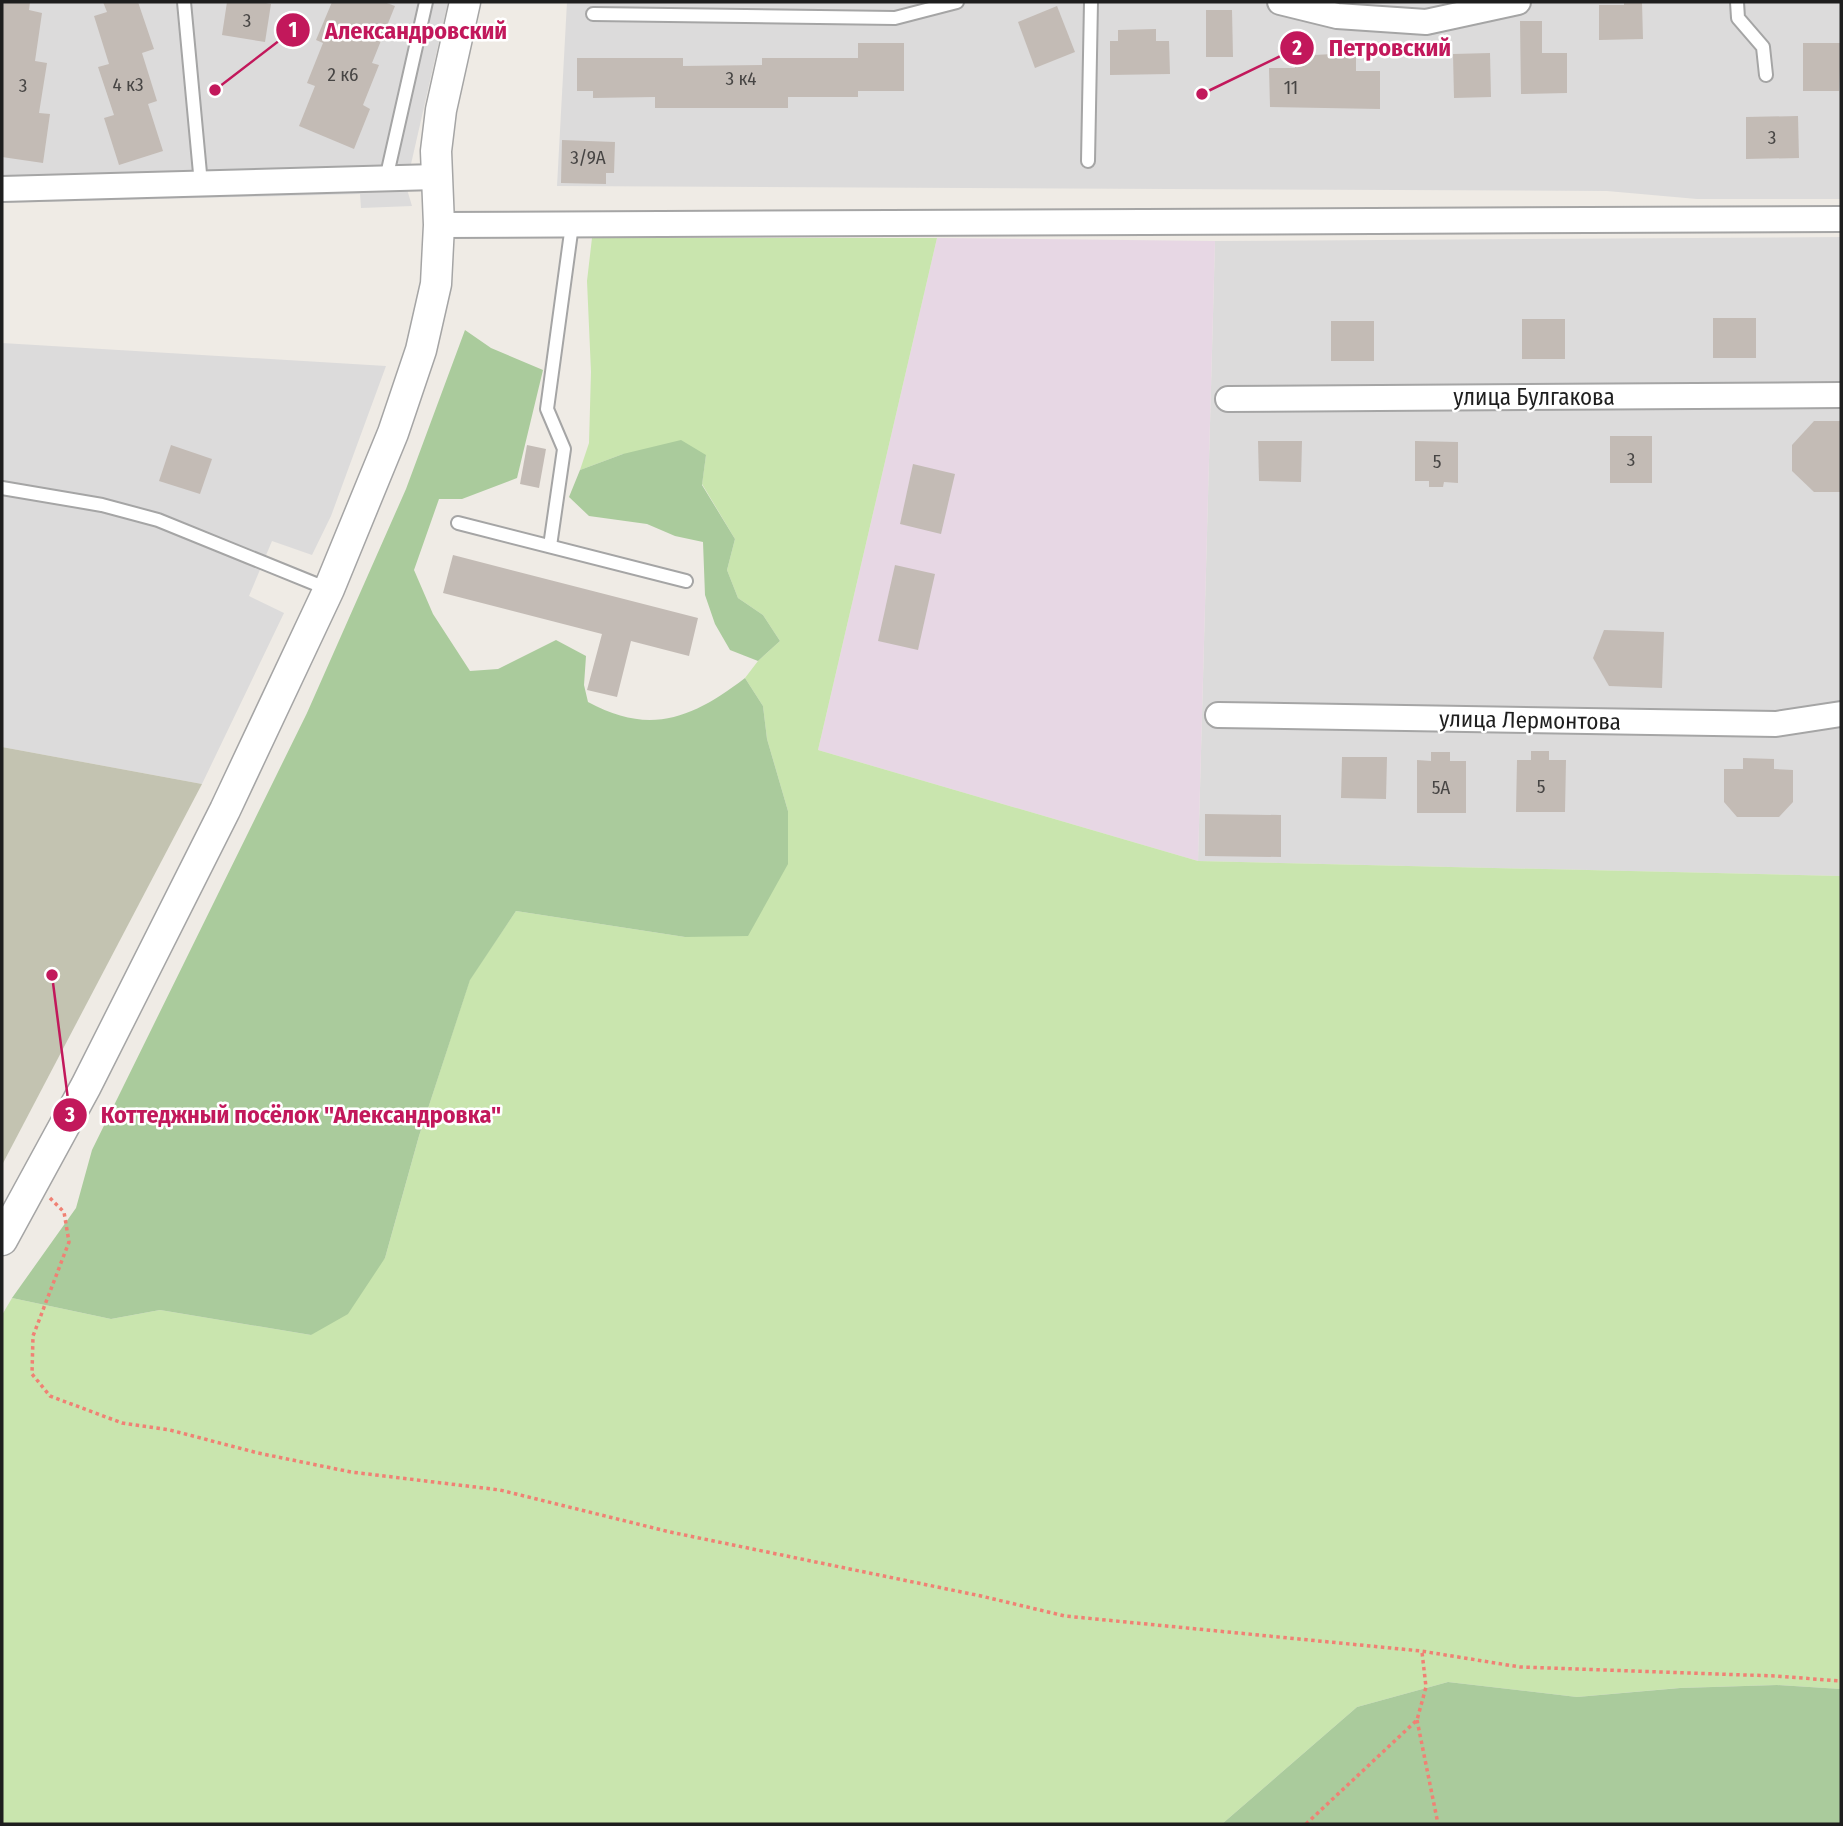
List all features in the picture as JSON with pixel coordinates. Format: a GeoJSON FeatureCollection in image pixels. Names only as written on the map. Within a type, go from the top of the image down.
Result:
{"type":"FeatureCollection","features":[{"type":"Feature","properties":{"kind":"street"},"geometry":{"type":"LineString","coordinates":[[2,1240],[86,1086],[225,810],[329,589],[393,433],[421,350],[436,284],[439,225],[436,151],[441,110],[466,2]]}},
{"type":"Feature","properties":{"kind":"street"},"geometry":{"type":"LineString","coordinates":[[1280,2],[1337,16],[1426,22],[1518,2]]}},
{"type":"Feature","properties":{"kind":"street"},"geometry":{"type":"LineString","coordinates":[[2,189],[436,177]]}},
{"type":"Feature","properties":{"kind":"street"},"geometry":{"type":"LineString","coordinates":[[439,225],[1841,219]]}},
{"type":"Feature","properties":{"kind":"street","name":"улица Булгакова"},"geometry":{"type":"LineString","coordinates":[[1227,399],[1841,395]]}},
{"type":"Feature","properties":{"kind":"street","name":"улица Лермонтова"},"geometry":{"type":"LineString","coordinates":[[1218,715],[1776,724],[1841,714]]}},
{"type":"Feature","properties":{"kind":"lane"},"geometry":{"type":"LineString","coordinates":[[184,2],[201,184]]}},
{"type":"Feature","properties":{"kind":"lane"},"geometry":{"type":"LineString","coordinates":[[386,179],[426,2]]}},
{"type":"Feature","properties":{"kind":"lane"},"geometry":{"type":"LineString","coordinates":[[593,14],[895,18],[957,2]]}},
{"type":"Feature","properties":{"kind":"lane"},"geometry":{"type":"LineString","coordinates":[[1088,161],[1091,2]]}},
{"type":"Feature","properties":{"kind":"lane"},"geometry":{"type":"LineString","coordinates":[[1737,2],[1738,18],[1763,47],[1766,75]]}},
{"type":"Feature","properties":{"kind":"lane"},"geometry":{"type":"LineString","coordinates":[[551,546],[564,449],[547,409],[572,225]]}},
{"type":"Feature","properties":{"kind":"lane"},"geometry":{"type":"LineString","coordinates":[[2,488],[102,505],[158,520],[329,589]]}},
{"type":"Feature","properties":{"kind":"lane"},"geometry":{"type":"LineString","coordinates":[[457,523],[686,581]]}},
{"type":"Feature","properties":{"kind":"path"},"geometry":{"type":"LineString","coordinates":[[32,1184],[57,1203],[64,1212],[69,1242],[33,1336],[32,1374],[50,1396],[122,1423],[170,1430],[258,1453],[351,1472],[500,1490],[670,1532],[1065,1616],[1422,1651],[1520,1667],[1775,1676],[1841,1681]]}},
{"type":"Feature","properties":{"kind":"path"},"geometry":{"type":"LineString","coordinates":[[1422,1651],[1426,1687],[1417,1720],[1438,1824]]}},
{"type":"Feature","properties":{"kind":"path"},"geometry":{"type":"LineString","coordinates":[[1306,1824],[1417,1720]]}},
{"type":"Feature","properties":{"kind":"shaded area"},"geometry":{"type":"Polygon","coordinates":[[[2,2],[448,2],[406,186],[412,206],[361,208],[360,194],[2,203],[2,2]]]}},
{"type":"Feature","properties":{"kind":"shaded area"},"geometry":{"type":"Polygon","coordinates":[[[567,2],[1841,2],[1841,199],[1697,199],[1607,191],[557,186],[567,2]]]}},
{"type":"Feature","properties":{"kind":"shaded area"},"geometry":{"type":"Polygon","coordinates":[[[1841,237],[1841,876],[1198,861],[1215,241],[1841,237]]]}},
{"type":"Feature","properties":{"kind":"shaded area"},"geometry":{"type":"Polygon","coordinates":[[[937,238],[1215,241],[1198,861],[818,750],[937,238]]]}},
{"type":"Feature","properties":{"kind":"shaded area"},"geometry":{"type":"Polygon","coordinates":[[[2,343],[386,366],[331,516],[312,555],[272,541],[249,596],[284,613],[202,784],[2,747],[2,343]]]}},
{"type":"Feature","properties":{"kind":"shaded area"},"geometry":{"type":"Polygon","coordinates":[[[2,747],[202,784],[2,1165],[2,747]]]}},
{"type":"Feature","properties":{"kind":"green space"},"geometry":{"type":"Polygon","coordinates":[[[592,238],[937,238],[818,750],[1198,861],[1841,876],[1841,1689],[1777,1685],[1679,1688],[1577,1697],[1448,1682],[1357,1707],[1222,1824],[2,1824],[2,1315],[12,1298],[111,1319],[160,1310],[311,1335],[385,1258],[419,1136],[470,979],[516,911],[685,937],[788,811],[767,739],[763,706],[745,678],[758,661],[780,641],[763,615],[738,598],[727,570],[735,539],[702,484],[706,455],[623,454],[580,470],[589,443],[591,372],[587,281],[592,238]]]}},
{"type":"Feature","properties":{"kind":"green space"},"geometry":{"type":"Polygon","coordinates":[[[465,330],[491,348],[543,370],[517,478],[462,499],[439,499],[414,570],[433,614],[470,671],[498,669],[556,640],[586,656],[584,685],[588,702],[631,718],[651,720],[689,712],[726,692],[745,678],[763,706],[767,739],[788,811],[788,864],[748,936],[685,937],[516,911],[470,980],[419,1136],[385,1258],[348,1314],[311,1335],[160,1310],[111,1319],[12,1298],[76,1208],[92,1150],[307,713],[406,489],[465,330]]]}},
{"type":"Feature","properties":{"kind":"green space"},"geometry":{"type":"Polygon","coordinates":[[[681,440],[706,455],[702,485],[735,539],[727,570],[738,598],[763,615],[780,641],[758,661],[730,650],[715,624],[705,595],[703,542],[675,536],[647,524],[589,516],[569,497],[580,470],[623,454],[681,440]]]}},
{"type":"Feature","properties":{"kind":"green space"},"geometry":{"type":"Polygon","coordinates":[[[1448,1682],[1577,1697],[1680,1688],[1777,1685],[1841,1689],[1841,1824],[1222,1824],[1357,1707],[1448,1682]]]}},
{"type":"Feature","properties":{"kind":"building"},"geometry":{"type":"Polygon","coordinates":[[[2,2],[30,2],[29,10],[42,13],[35,61],[47,63],[39,113],[50,114],[43,163],[2,157],[2,2]]]}},
{"type":"Feature","properties":{"kind":"building"},"geometry":{"type":"Polygon","coordinates":[[[103,2],[138,2],[154,49],[142,53],[157,101],[148,104],[163,151],[119,165],[104,118],[114,115],[98,67],[109,64],[94,16],[107,12],[103,2]]]}},
{"type":"Feature","properties":{"kind":"building"},"geometry":{"type":"Polygon","coordinates":[[[227,2],[271,4],[265,42],[222,35],[227,2]]]}},
{"type":"Feature","properties":{"kind":"building"},"geometry":{"type":"Polygon","coordinates":[[[332,2],[384,2],[395,6],[372,63],[379,65],[363,105],[370,109],[354,149],[299,126],[315,86],[307,83],[323,43],[316,40],[332,2]]]}},
{"type":"Feature","properties":{"kind":"building"},"geometry":{"type":"Polygon","coordinates":[[[1624,2],[1642,2],[1643,39],[1599,40],[1599,5],[1624,5],[1624,2]]]}},
{"type":"Feature","properties":{"kind":"building"},"geometry":{"type":"Polygon","coordinates":[[[1057,6],[1075,52],[1035,68],[1018,22],[1057,6]]]}},
{"type":"Feature","properties":{"kind":"building"},"geometry":{"type":"Polygon","coordinates":[[[1206,10],[1232,10],[1233,57],[1206,57],[1206,10]]]}},
{"type":"Feature","properties":{"kind":"building"},"geometry":{"type":"Polygon","coordinates":[[[1520,21],[1542,21],[1542,53],[1567,53],[1567,93],[1521,94],[1520,21]]]}},
{"type":"Feature","properties":{"kind":"building"},"geometry":{"type":"Polygon","coordinates":[[[1156,29],[1156,41],[1169,41],[1170,74],[1110,75],[1110,41],[1118,41],[1118,30],[1156,29]]]}},
{"type":"Feature","properties":{"kind":"building"},"geometry":{"type":"Polygon","coordinates":[[[858,43],[904,43],[904,91],[858,91],[858,97],[788,97],[788,108],[655,108],[655,97],[593,98],[593,91],[577,91],[577,58],[683,58],[683,66],[762,65],[762,58],[858,58],[858,43]]]}},
{"type":"Feature","properties":{"kind":"building"},"geometry":{"type":"Polygon","coordinates":[[[1803,43],[1841,43],[1839,91],[1803,91],[1803,43]]]}},
{"type":"Feature","properties":{"kind":"building"},"geometry":{"type":"Polygon","coordinates":[[[1490,53],[1491,97],[1454,98],[1453,54],[1490,53]]]}},
{"type":"Feature","properties":{"kind":"building"},"geometry":{"type":"Polygon","coordinates":[[[1356,54],[1356,71],[1380,71],[1380,109],[1270,107],[1269,68],[1295,68],[1295,56],[1356,54]]]}},
{"type":"Feature","properties":{"kind":"building"},"geometry":{"type":"Polygon","coordinates":[[[1798,116],[1799,158],[1746,159],[1746,117],[1798,116]]]}},
{"type":"Feature","properties":{"kind":"building"},"geometry":{"type":"Polygon","coordinates":[[[562,140],[615,142],[614,173],[606,173],[606,184],[561,183],[562,140]]]}},
{"type":"Feature","properties":{"kind":"building"},"geometry":{"type":"Polygon","coordinates":[[[1713,318],[1756,318],[1756,358],[1713,358],[1713,318]]]}},
{"type":"Feature","properties":{"kind":"building"},"geometry":{"type":"Polygon","coordinates":[[[1522,319],[1565,319],[1565,359],[1522,359],[1522,319]]]}},
{"type":"Feature","properties":{"kind":"building"},"geometry":{"type":"Polygon","coordinates":[[[1331,321],[1374,321],[1374,361],[1331,361],[1331,321]]]}},
{"type":"Feature","properties":{"kind":"building"},"geometry":{"type":"Polygon","coordinates":[[[1814,421],[1841,421],[1841,492],[1814,492],[1792,471],[1792,445],[1814,421]]]}},
{"type":"Feature","properties":{"kind":"building"},"geometry":{"type":"Polygon","coordinates":[[[1610,436],[1652,436],[1652,483],[1610,483],[1610,436]]]}},
{"type":"Feature","properties":{"kind":"building"},"geometry":{"type":"Polygon","coordinates":[[[1258,441],[1302,441],[1301,482],[1259,481],[1258,441]]]}},
{"type":"Feature","properties":{"kind":"building"},"geometry":{"type":"Polygon","coordinates":[[[1415,441],[1458,442],[1458,483],[1444,482],[1443,487],[1429,487],[1429,481],[1415,481],[1415,441]]]}},
{"type":"Feature","properties":{"kind":"building"},"geometry":{"type":"Polygon","coordinates":[[[171,445],[212,459],[200,494],[159,481],[171,445]]]}},
{"type":"Feature","properties":{"kind":"building"},"geometry":{"type":"Polygon","coordinates":[[[527,445],[546,449],[539,488],[520,484],[527,445]]]}},
{"type":"Feature","properties":{"kind":"building"},"geometry":{"type":"Polygon","coordinates":[[[913,464],[955,474],[941,534],[900,524],[913,464]]]}},
{"type":"Feature","properties":{"kind":"building"},"geometry":{"type":"Polygon","coordinates":[[[453,555],[698,618],[689,656],[631,641],[617,697],[587,690],[602,634],[443,593],[453,555]]]}},
{"type":"Feature","properties":{"kind":"building"},"geometry":{"type":"Polygon","coordinates":[[[895,565],[935,574],[918,650],[878,641],[895,565]]]}},
{"type":"Feature","properties":{"kind":"building"},"geometry":{"type":"Polygon","coordinates":[[[1604,630],[1664,632],[1662,688],[1609,686],[1593,658],[1604,630]]]}},
{"type":"Feature","properties":{"kind":"building"},"geometry":{"type":"Polygon","coordinates":[[[1531,751],[1549,751],[1549,760],[1566,760],[1565,812],[1516,812],[1517,760],[1531,760],[1531,751]]]}},
{"type":"Feature","properties":{"kind":"building"},"geometry":{"type":"Polygon","coordinates":[[[1431,752],[1450,752],[1450,761],[1466,761],[1466,813],[1417,813],[1417,760],[1431,761],[1431,752]]]}},
{"type":"Feature","properties":{"kind":"building"},"geometry":{"type":"Polygon","coordinates":[[[1342,757],[1387,757],[1386,799],[1341,798],[1342,757]]]}},
{"type":"Feature","properties":{"kind":"building"},"geometry":{"type":"Polygon","coordinates":[[[1743,758],[1774,759],[1774,769],[1793,770],[1793,802],[1779,817],[1737,817],[1724,802],[1724,769],[1743,769],[1743,758]]]}},
{"type":"Feature","properties":{"kind":"building"},"geometry":{"type":"Polygon","coordinates":[[[1205,814],[1281,815],[1281,857],[1205,856],[1205,814]]]}},
{"type":"Feature","properties":{"kind":"place","name":"Александровский"},"geometry":{"type":"Point","coordinates":[215,90]}},
{"type":"Feature","properties":{"kind":"place","name":"Петровский"},"geometry":{"type":"Point","coordinates":[1202,94]}},
{"type":"Feature","properties":{"kind":"place","name":"Коттеджный посёлок \"Александровка\""},"geometry":{"type":"Point","coordinates":[52,975]}}]}
